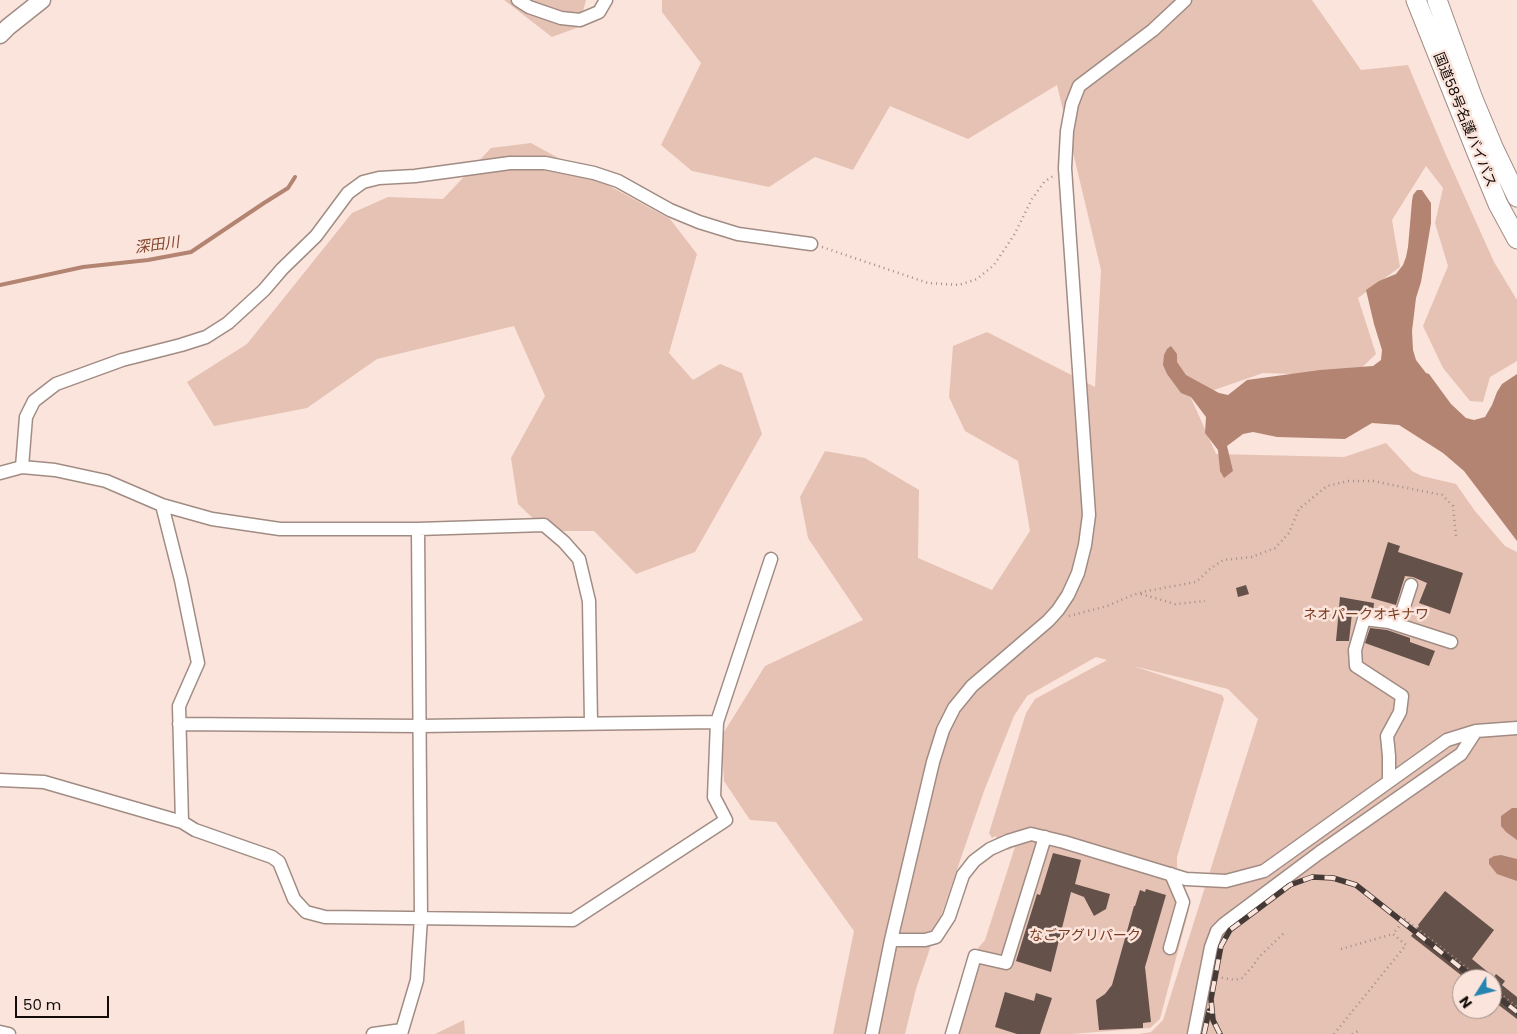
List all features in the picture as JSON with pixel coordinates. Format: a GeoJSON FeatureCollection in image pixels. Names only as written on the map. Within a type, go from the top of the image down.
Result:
{"type":"FeatureCollection","features":[{"type":"Feature","properties":{"kind":"highway","name":"国道58号名護バイパス"},"geometry":{"type":"LineString","coordinates":[[1416,0],[1473,145],[1498,204],[1517,239]]}},
{"type":"Feature","properties":{"kind":"highway","name":"国道58号名護バイパス"},"geometry":{"type":"LineString","coordinates":[[1437,0],[1473,99],[1517,197]]}},
{"type":"Feature","properties":{"kind":"main road"},"geometry":{"type":"LineString","coordinates":[[0,35],[41,0]]}},
{"type":"Feature","properties":{"kind":"street"},"geometry":{"type":"LineString","coordinates":[[518,0],[529,7],[561,18],[580,20],[599,12],[606,0]]}},
{"type":"Feature","properties":{"kind":"street"},"geometry":{"type":"LineString","coordinates":[[872,1034],[933,762],[943,730],[954,708],[972,686],[1048,621],[1058,610],[1068,595],[1078,572],[1085,545],[1089,515],[1065,168],[1067,131],[1072,104],[1079,86],[1153,30],[1185,0]]}},
{"type":"Feature","properties":{"kind":"street"},"geometry":{"type":"LineString","coordinates":[[22,467],[26,417],[34,401],[56,384],[122,360],[206,337],[228,323],[264,290],[282,269],[316,236],[348,193],[363,182],[379,178],[415,176],[510,163],[545,163],[594,173],[618,181],[670,210],[699,222],[738,234],[811,244]]}},
{"type":"Feature","properties":{"kind":"street"},"geometry":{"type":"LineString","coordinates":[[0,473],[22,467],[55,470],[106,480],[162,505],[212,519],[280,529],[418,529],[544,525],[564,542],[579,559],[589,601],[592,723]]}},
{"type":"Feature","properties":{"kind":"street"},"geometry":{"type":"LineString","coordinates":[[162,505],[181,580],[198,663],[179,706],[182,822]]}},
{"type":"Feature","properties":{"kind":"street"},"geometry":{"type":"LineString","coordinates":[[373,1034],[402,1032],[417,980],[421,918],[418,529]]}},
{"type":"Feature","properties":{"kind":"street"},"geometry":{"type":"LineString","coordinates":[[0,780],[44,782],[182,822],[195,830],[272,857],[279,862],[294,899],[306,912],[325,917],[573,920],[726,820],[714,797],[717,722],[771,559]]}},
{"type":"Feature","properties":{"kind":"street"},"geometry":{"type":"LineString","coordinates":[[1398,625],[1411,585]]}},
{"type":"Feature","properties":{"kind":"street"},"geometry":{"type":"LineString","coordinates":[[1389,781],[1387,736],[1400,712],[1402,696],[1356,666],[1355,650],[1364,619],[1389,622],[1451,642]]}},
{"type":"Feature","properties":{"kind":"street"},"geometry":{"type":"LineString","coordinates":[[179,724],[419,726],[717,722]]}},
{"type":"Feature","properties":{"kind":"street"},"geometry":{"type":"LineString","coordinates":[[892,940],[925,940],[936,937],[949,917],[963,875],[974,861],[990,849],[1008,841],[1031,834],[1186,879],[1226,881],[1264,871],[1447,740],[1476,731],[1517,728]]}},
{"type":"Feature","properties":{"kind":"street"},"geometry":{"type":"LineString","coordinates":[[1194,1034],[1211,947],[1217,931],[1319,853],[1461,754],[1476,731]]}},
{"type":"Feature","properties":{"kind":"street"},"geometry":{"type":"LineString","coordinates":[[952,1034],[975,956],[1006,963],[1045,837]]}},
{"type":"Feature","properties":{"kind":"street"},"geometry":{"type":"LineString","coordinates":[[1170,948],[1183,902],[1171,874]]}},
{"type":"Feature","properties":{"kind":"street"},"geometry":{"type":"LineString","coordinates":[[0,1032],[9,1034]]}},
{"type":"Feature","properties":{"kind":"path"},"geometry":{"type":"LineString","coordinates":[[811,244],[928,283],[958,285],[977,279],[994,265],[1014,235],[1032,199],[1044,182],[1065,168]]}},
{"type":"Feature","properties":{"kind":"path"},"geometry":{"type":"LineString","coordinates":[[1048,621],[1106,606],[1139,593],[1196,582],[1223,560],[1252,557],[1275,548],[1289,533],[1300,509],[1326,486],[1348,481],[1373,482],[1442,495],[1454,506],[1456,536]]}},
{"type":"Feature","properties":{"kind":"path"},"geometry":{"type":"LineString","coordinates":[[1139,593],[1175,604],[1205,601]]}},
{"type":"Feature","properties":{"kind":"path"},"geometry":{"type":"LineString","coordinates":[[1341,949],[1393,934],[1405,919],[1468,969]]}},
{"type":"Feature","properties":{"kind":"path"},"geometry":{"type":"LineString","coordinates":[[1205,976],[1234,980],[1242,978],[1259,957],[1285,932]]}},
{"type":"Feature","properties":{"kind":"path"},"geometry":{"type":"LineString","coordinates":[[1334,1034],[1406,945],[1393,934]]}},
{"type":"Feature","properties":{"kind":"path"},"geometry":{"type":"LineString","coordinates":[[1502,995],[1517,1007]]}},
{"type":"Feature","properties":{"kind":"path"},"geometry":{"type":"LineString","coordinates":[[1352,1034],[1360,1030]]}},
{"type":"Feature","properties":{"kind":"green space"},"geometry":{"type":"Polygon","coordinates":[[[504,0],[586,0],[579,27],[552,37],[504,0]]]}},
{"type":"Feature","properties":{"kind":"green space"},"geometry":{"type":"Polygon","coordinates":[[[662,0],[1312,0],[1361,70],[1408,65],[1494,262],[1517,300],[1517,361],[1490,377],[1483,402],[1470,401],[1443,368],[1423,326],[1448,266],[1435,223],[1443,188],[1426,166],[1392,220],[1400,267],[1358,298],[1376,354],[1353,376],[1263,373],[1191,398],[1216,454],[1344,457],[1386,443],[1412,471],[1422,476],[1456,484],[1475,511],[1505,546],[1517,552],[1517,1034],[1139,1034],[1151,1032],[1163,1020],[1258,719],[1228,689],[1133,666],[1222,695],[1224,699],[1177,857],[1179,885],[1189,909],[1160,1019],[1150,1028],[1071,1034],[948,1034],[973,954],[985,940],[1015,847],[1008,850],[995,836],[992,838],[989,833],[1026,713],[1035,699],[1107,660],[1096,657],[1027,696],[1014,716],[984,791],[916,989],[905,1034],[833,1034],[854,931],[776,822],[750,820],[724,781],[721,737],[765,666],[863,620],[808,538],[800,497],[825,451],[865,458],[919,490],[918,558],[992,590],[1030,531],[1018,461],[965,431],[949,397],[953,346],[987,332],[1095,387],[1101,270],[1057,85],[968,139],[890,106],[853,170],[815,157],[769,187],[692,171],[661,145],[701,63],[662,12],[662,0]]]}},
{"type":"Feature","properties":{"kind":"green space"},"geometry":{"type":"Polygon","coordinates":[[[531,143],[670,219],[697,254],[669,353],[693,380],[720,364],[742,373],[762,434],[695,552],[636,574],[594,531],[546,531],[518,504],[511,458],[545,396],[514,326],[377,359],[307,408],[214,426],[187,382],[247,344],[352,213],[388,197],[443,199],[491,148],[531,143]]]}},
{"type":"Feature","properties":{"kind":"green space"},"geometry":{"type":"Polygon","coordinates":[[[464,1020],[465,1034],[435,1034],[464,1020]]]}},
{"type":"Feature","properties":{"kind":"shaded area"},"geometry":{"type":"Polygon","coordinates":[[[1417,190],[1422,190],[1431,203],[1431,223],[1421,282],[1416,298],[1412,331],[1413,350],[1416,360],[1451,404],[1466,418],[1474,420],[1485,417],[1502,384],[1517,374],[1517,541],[1464,471],[1443,453],[1399,425],[1372,423],[1345,439],[1277,437],[1253,432],[1243,434],[1227,446],[1233,471],[1224,478],[1220,471],[1218,450],[1205,433],[1206,417],[1191,397],[1181,393],[1167,374],[1163,365],[1164,355],[1171,346],[1177,354],[1177,362],[1186,375],[1219,393],[1228,395],[1247,380],[1320,370],[1373,366],[1381,360],[1382,350],[1366,290],[1379,281],[1396,274],[1403,265],[1408,247],[1413,195],[1417,190]]]}},
{"type":"Feature","properties":{"kind":"shaded area"},"geometry":{"type":"Polygon","coordinates":[[[1512,808],[1517,808],[1517,840],[1501,826],[1501,816],[1512,808]]]}},
{"type":"Feature","properties":{"kind":"shaded area"},"geometry":{"type":"Polygon","coordinates":[[[1501,855],[1517,859],[1517,881],[1497,874],[1489,864],[1489,859],[1501,855]]]}},
{"type":"Feature","properties":{"kind":"building"},"geometry":{"type":"Polygon","coordinates":[[[1388,542],[1400,546],[1398,552],[1463,573],[1450,614],[1419,603],[1427,583],[1413,577],[1405,576],[1396,605],[1371,598],[1388,542]]]}},
{"type":"Feature","properties":{"kind":"building"},"geometry":{"type":"Polygon","coordinates":[[[1246,585],[1249,594],[1238,597],[1236,588],[1246,585]]]}},
{"type":"Feature","properties":{"kind":"building"},"geometry":{"type":"Polygon","coordinates":[[[1340,597],[1374,603],[1373,612],[1352,613],[1349,641],[1336,641],[1340,597]]]}},
{"type":"Feature","properties":{"kind":"building"},"geometry":{"type":"Polygon","coordinates":[[[1370,628],[1387,630],[1410,638],[1410,642],[1435,651],[1429,666],[1365,643],[1370,628]]]}},
{"type":"Feature","properties":{"kind":"building"},"geometry":{"type":"Polygon","coordinates":[[[1053,853],[1081,860],[1075,884],[1110,894],[1106,909],[1094,916],[1084,897],[1071,892],[1051,972],[1016,961],[1037,894],[1040,895],[1053,853]]]}},
{"type":"Feature","properties":{"kind":"building"},"geometry":{"type":"Polygon","coordinates":[[[1146,889],[1166,895],[1145,967],[1151,1022],[1143,1023],[1143,1028],[1099,1030],[1096,1000],[1105,994],[1112,985],[1134,906],[1140,890],[1145,892],[1146,889]]]}},
{"type":"Feature","properties":{"kind":"building"},"geometry":{"type":"Polygon","coordinates":[[[1445,891],[1494,930],[1472,959],[1484,969],[1453,969],[1411,936],[1445,891]]]}},
{"type":"Feature","properties":{"kind":"building"},"geometry":{"type":"Polygon","coordinates":[[[1502,985],[1517,997],[1517,1019],[1502,1008],[1502,985]]]}},
{"type":"Feature","properties":{"kind":"building"},"geometry":{"type":"Polygon","coordinates":[[[1005,992],[1034,1001],[1036,993],[1052,998],[1040,1034],[1017,1034],[995,1027],[1005,992]]]}},
{"type":"Feature","properties":{"kind":"waterway","name":"深田川"},"geometry":{"type":"LineString","coordinates":[[0,285],[83,267],[148,260],[191,252],[288,188],[295,177]]}},
{"type":"Feature","properties":{"kind":"railway"},"geometry":{"type":"LineString","coordinates":[[1220,1034],[1213,1020],[1211,999],[1221,946],[1230,930],[1290,885],[1312,877],[1333,878],[1356,885],[1462,969]]}},
{"type":"Feature","properties":{"kind":"railway"},"geometry":{"type":"LineString","coordinates":[[1502,1000],[1517,1012]]}},
{"type":"Feature","properties":{"kind":"railway"},"geometry":{"type":"LineString","coordinates":[[1204,1034],[1209,1011]]}},
{"type":"Feature","properties":{"kind":"park label","name":"ネオパークオキナワ"},"geometry":{"type":"Point","coordinates":[1366,615]}},
{"type":"Feature","properties":{"kind":"park label","name":"なごアグリパーク"},"geometry":{"type":"Point","coordinates":[1085,936]}}]}
